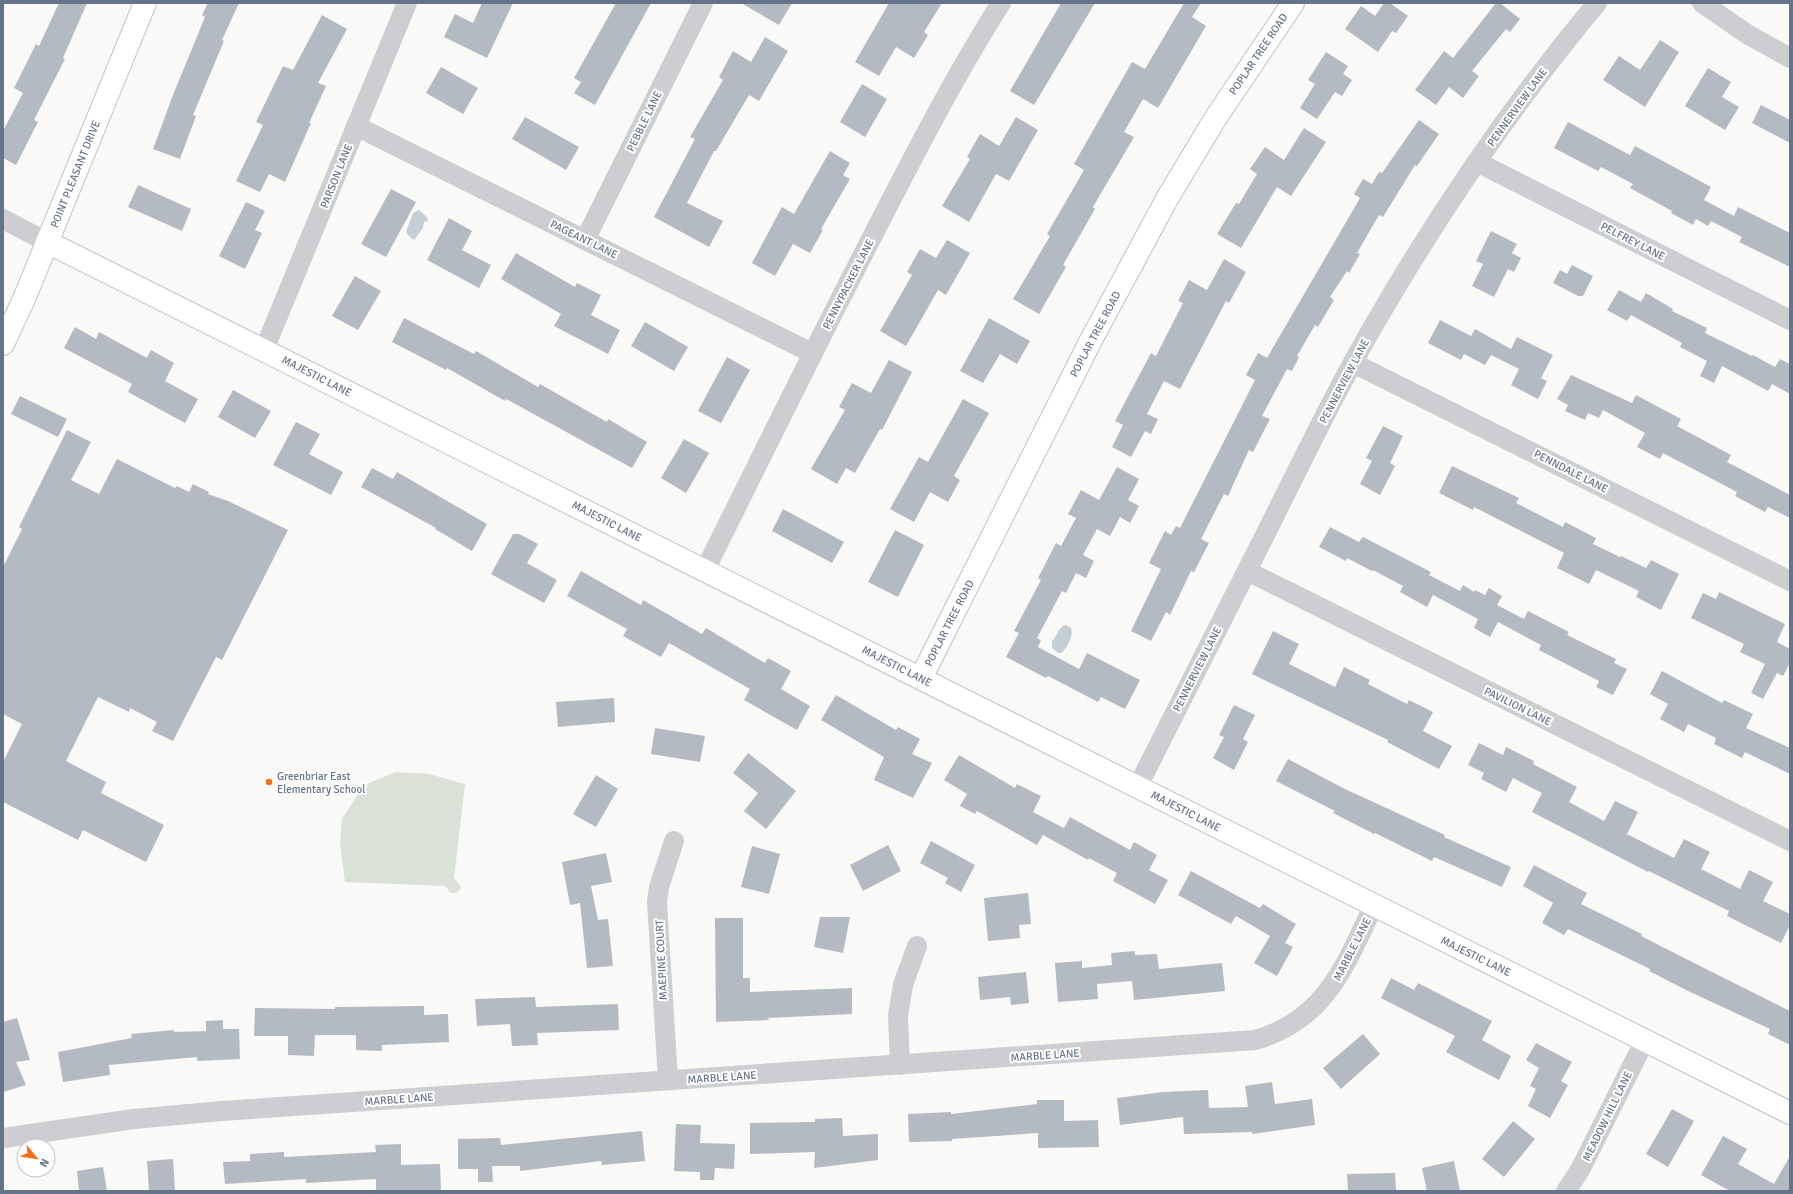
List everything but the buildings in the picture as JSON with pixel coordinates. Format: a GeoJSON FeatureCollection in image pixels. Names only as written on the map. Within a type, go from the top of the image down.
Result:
{"type":"FeatureCollection","features":[{"type":"Feature","properties":{"kind":"street","name":"POINT PLEASANT DRIVE"},"geometry":{"type":"LineString","coordinates":[[3,344],[48,242],[145,3]]}},
{"type":"Feature","properties":{"kind":"street","name":"PARSON LANE"},"geometry":{"type":"LineString","coordinates":[[264,350],[407,3]]}},
{"type":"Feature","properties":{"kind":"street","name":"PEBBLE LANE"},"geometry":{"type":"LineString","coordinates":[[585,240],[703,3]]}},
{"type":"Feature","properties":{"kind":"street","name":"PENNYPACKER LANE"},"geometry":{"type":"LineString","coordinates":[[705,570],[812,352],[909,165],[952,86],[1001,3]]}},
{"type":"Feature","properties":{"kind":"street","name":"POPLAR TREE ROAD"},"geometry":{"type":"LineString","coordinates":[[921,678],[1090,342],[1168,197],[1215,119],[1293,3]]}},
{"type":"Feature","properties":{"kind":"street","name":"PENNERVIEW LANE"},"geometry":{"type":"LineString","coordinates":[[1138,786],[1352,363],[1420,247],[1523,97],[1564,42],[1597,3]]}},
{"type":"Feature","properties":{"kind":"street"},"geometry":{"type":"LineString","coordinates":[[1702,3],[1747,34],[1790,58]]}},
{"type":"Feature","properties":{"kind":"street","name":"PAGEANT LANE"},"geometry":{"type":"LineString","coordinates":[[356,126],[812,352]]}},
{"type":"Feature","properties":{"kind":"street","name":"PELFREY LANE"},"geometry":{"type":"LineString","coordinates":[[1477,162],[1790,320]]}},
{"type":"Feature","properties":{"kind":"street","name":"MAJESTIC LANE"},"geometry":{"type":"LineString","coordinates":[[3,219],[1790,1113]]}},
{"type":"Feature","properties":{"kind":"street","name":"PENNDALE LANE"},"geometry":{"type":"LineString","coordinates":[[1352,363],[1790,581]]}},
{"type":"Feature","properties":{"kind":"street","name":"PAVILION LANE"},"geometry":{"type":"LineString","coordinates":[[1247,571],[1790,842]]}},
{"type":"Feature","properties":{"kind":"street","name":"MAEPINE COURT"},"geometry":{"type":"LineString","coordinates":[[668,1080],[657,902],[659,887],[674,841]]}},
{"type":"Feature","properties":{"kind":"street","name":"MARBLE LANE"},"geometry":{"type":"LineString","coordinates":[[3,1138],[134,1119],[668,1080],[1255,1040],[1268,1036],[1303,1017],[1319,1004],[1331,988],[1347,961],[1374,905]]}},
{"type":"Feature","properties":{"kind":"street"},"geometry":{"type":"LineString","coordinates":[[900,1065],[898,1015],[903,985],[916,946]]}},
{"type":"Feature","properties":{"kind":"street","name":"MEADOW HILL LANE"},"geometry":{"type":"LineString","coordinates":[[1566,1191],[1580,1170],[1645,1040]]}},
{"type":"Feature","properties":{"kind":"shaded area"},"geometry":{"type":"Polygon","coordinates":[[[419,210],[427,217],[428,221],[424,222],[423,228],[414,240],[406,232],[413,213],[419,210]]]}},
{"type":"Feature","properties":{"kind":"shaded area"},"geometry":{"type":"Polygon","coordinates":[[[1066,625],[1071,628],[1071,638],[1063,651],[1058,653],[1052,648],[1052,641],[1059,630],[1066,625]]]}},
{"type":"Feature","properties":{"kind":"shaded area"},"geometry":{"type":"Polygon","coordinates":[[[396,772],[429,774],[465,784],[454,878],[461,887],[458,892],[451,893],[445,886],[345,882],[340,843],[342,819],[359,793],[369,783],[396,772]]]}},
{"type":"Feature","properties":{"kind":"place","name":"Greenbriar East Elementary School"},"geometry":{"type":"Point","coordinates":[269,782]}}]}
